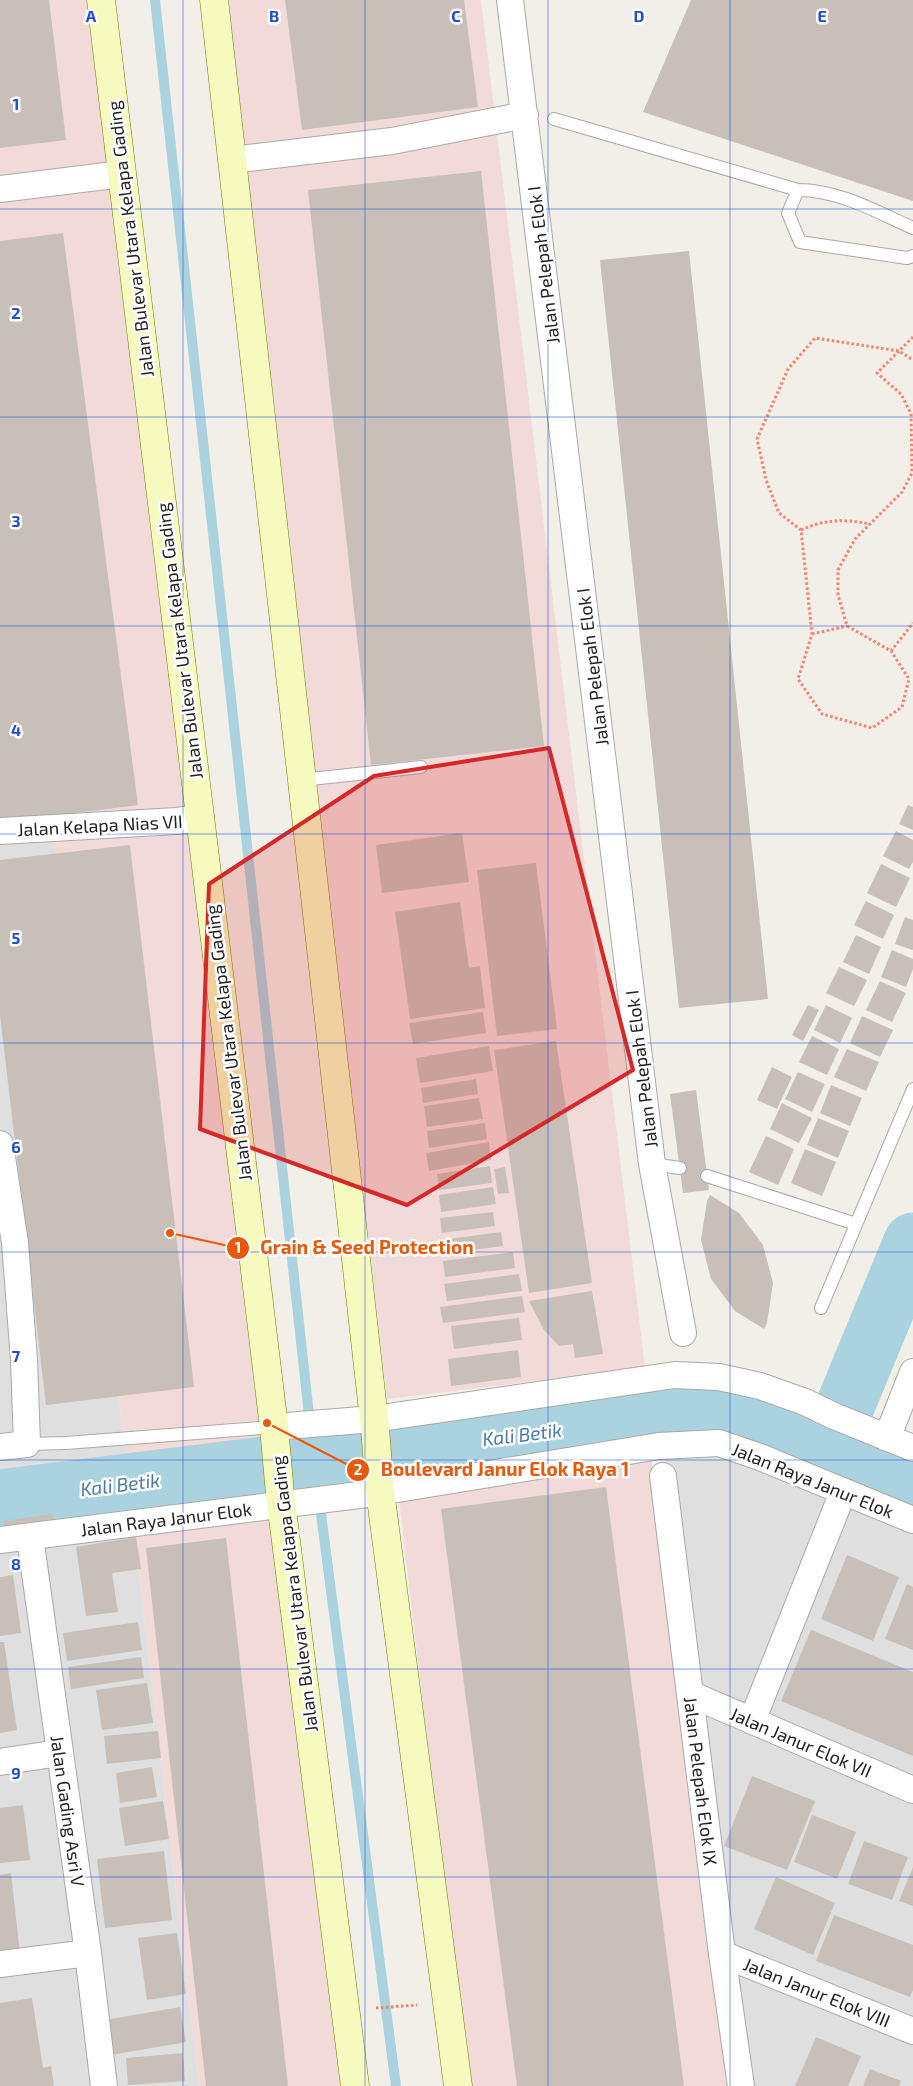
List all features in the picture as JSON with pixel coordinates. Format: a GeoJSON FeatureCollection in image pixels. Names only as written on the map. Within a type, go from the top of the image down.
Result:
{"type":"FeatureCollection","features":[{"type":"Feature","properties":{"kind":"main road","name":"Jalan Bulevar Utara Kelapa Gading"},"geometry":{"type":"LineString","coordinates":[[101,0],[201,818],[280,1432],[355,2086]]}},
{"type":"Feature","properties":{"kind":"main road"},"geometry":{"type":"LineString","coordinates":[[214,0],[302,780],[370,1422],[375,1490],[458,2086]]}},
{"type":"Feature","properties":{"kind":"street","name":"Jalan Pelepah Elok I"},"geometry":{"type":"LineString","coordinates":[[510,0],[652,1164],[683,1333]]}},
{"type":"Feature","properties":{"kind":"street"},"geometry":{"type":"LineString","coordinates":[[232,160],[392,141],[525,115]]}},
{"type":"Feature","properties":{"kind":"street"},"geometry":{"type":"LineString","coordinates":[[0,189],[122,174]]}},
{"type":"Feature","properties":{"kind":"street","name":"Jalan Kelapa Nias VII"},"geometry":{"type":"LineString","coordinates":[[0,831],[177,822],[201,818]]}},
{"type":"Feature","properties":{"kind":"street"},"geometry":{"type":"LineString","coordinates":[[0,1144],[7,1244],[24,1360],[27,1444],[0,1447]]}},
{"type":"Feature","properties":{"kind":"street"},"geometry":{"type":"LineString","coordinates":[[881,1436],[913,1372]]}},
{"type":"Feature","properties":{"kind":"street"},"geometry":{"type":"LineString","coordinates":[[280,1432],[370,1422],[675,1375],[719,1377],[760,1386],[806,1402],[834,1416],[913,1448]]}},
{"type":"Feature","properties":{"kind":"street","name":"Jalan Raya Janur Elok"},"geometry":{"type":"LineString","coordinates":[[0,1540],[288,1500],[375,1490],[659,1446],[719,1443],[913,1520]]}},
{"type":"Feature","properties":{"kind":"street","name":"Jalan Pelepah Elok IX"},"geometry":{"type":"LineString","coordinates":[[663,1476],[740,2086]]}},
{"type":"Feature","properties":{"kind":"street"},"geometry":{"type":"LineString","coordinates":[[752,1721],[843,1492]]}},
{"type":"Feature","properties":{"kind":"street","name":"Jalan Gading Asri V"},"geometry":{"type":"LineString","coordinates":[[30,1537],[88,1953],[104,2086]]}},
{"type":"Feature","properties":{"kind":"street","name":"Jalan Janur Elok VII"},"geometry":{"type":"LineString","coordinates":[[690,1694],[913,1790]]}},
{"type":"Feature","properties":{"kind":"street"},"geometry":{"type":"LineString","coordinates":[[0,1762],[59,1753]]}},
{"type":"Feature","properties":{"kind":"street"},"geometry":{"type":"LineString","coordinates":[[0,1964],[88,1953]]}},
{"type":"Feature","properties":{"kind":"street","name":"Jalan Janur Elok VIII"},"geometry":{"type":"LineString","coordinates":[[722,1954],[913,2031]]}},
{"type":"Feature","properties":{"kind":"lane"},"geometry":{"type":"LineString","coordinates":[[554,119],[798,190],[807,190],[851,200],[913,228]]}},
{"type":"Feature","properties":{"kind":"lane"},"geometry":{"type":"LineString","coordinates":[[798,190],[788,213],[800,242],[907,258],[913,256]]}},
{"type":"Feature","properties":{"kind":"lane"},"geometry":{"type":"LineString","coordinates":[[302,780],[422,767]]}},
{"type":"Feature","properties":{"kind":"lane"},"geometry":{"type":"LineString","coordinates":[[821,1308],[913,1089]]}},
{"type":"Feature","properties":{"kind":"lane"},"geometry":{"type":"LineString","coordinates":[[652,1164],[680,1168]]}},
{"type":"Feature","properties":{"kind":"lane"},"geometry":{"type":"LineString","coordinates":[[707,1176],[856,1224]]}},
{"type":"Feature","properties":{"kind":"lane"},"geometry":{"type":"LineString","coordinates":[[27,1444],[280,1432]]}},
{"type":"Feature","properties":{"kind":"path"},"geometry":{"type":"LineString","coordinates":[[847,626],[838,595],[838,570],[854,540],[902,492],[912,473],[911,414],[901,394],[878,373],[913,337]]}},
{"type":"Feature","properties":{"kind":"path"},"geometry":{"type":"LineString","coordinates":[[812,634],[847,626],[891,651],[909,679],[902,707],[872,728],[822,714],[798,679],[812,634],[801,530],[779,513],[766,480],[757,439],[788,369],[815,338],[899,351],[913,360]]}},
{"type":"Feature","properties":{"kind":"path"},"geometry":{"type":"LineString","coordinates":[[801,530],[815,523],[848,519],[871,524]]}},
{"type":"Feature","properties":{"kind":"path"},"geometry":{"type":"LineString","coordinates":[[891,651],[913,623]]}},
{"type":"Feature","properties":{"kind":"path"},"geometry":{"type":"LineString","coordinates":[[373,2009],[426,2004]]}},
{"type":"Feature","properties":{"kind":"highlighted area"},"geometry":{"type":"Polygon","coordinates":[[[549,748],[633,1070],[407,1205],[200,1129],[209,884],[374,776],[549,748]]]}},
{"type":"Feature","properties":{"kind":"shaded area"},"geometry":{"type":"Polygon","coordinates":[[[0,0],[91,0],[343,2086],[199,2086],[0,381],[0,0]]]}},
{"type":"Feature","properties":{"kind":"shaded area"},"geometry":{"type":"Polygon","coordinates":[[[224,0],[481,0],[645,1368],[387,1399],[224,0]]]}},
{"type":"Feature","properties":{"kind":"shaded area"},"geometry":{"type":"Polygon","coordinates":[[[0,381],[199,2086],[0,2086],[0,381]]]}},
{"type":"Feature","properties":{"kind":"shaded area"},"geometry":{"type":"Polygon","coordinates":[[[661,1431],[913,1533],[913,2086],[746,2086],[661,1431]]]}},
{"type":"Feature","properties":{"kind":"shaded area"},"geometry":{"type":"Polygon","coordinates":[[[651,1456],[730,2086],[468,2086],[398,1491],[651,1456]]]}},
{"type":"Feature","properties":{"kind":"building"},"geometry":{"type":"Polygon","coordinates":[[[0,0],[49,0],[66,140],[0,148],[0,0]]]}},
{"type":"Feature","properties":{"kind":"building"},"geometry":{"type":"Polygon","coordinates":[[[285,0],[464,0],[478,107],[302,130],[285,0]]]}},
{"type":"Feature","properties":{"kind":"building"},"geometry":{"type":"Polygon","coordinates":[[[691,0],[913,0],[913,201],[643,112],[691,0]]]}},
{"type":"Feature","properties":{"kind":"building"},"geometry":{"type":"Polygon","coordinates":[[[481,171],[544,746],[371,765],[308,190],[481,171]]]}},
{"type":"Feature","properties":{"kind":"building"},"geometry":{"type":"Polygon","coordinates":[[[63,233],[138,805],[0,823],[0,241],[63,233]]]}},
{"type":"Feature","properties":{"kind":"building"},"geometry":{"type":"Polygon","coordinates":[[[689,251],[768,999],[679,1008],[600,260],[689,251]]]}},
{"type":"Feature","properties":{"kind":"building"},"geometry":{"type":"Polygon","coordinates":[[[908,805],[913,807],[913,830],[899,824],[908,805]]]}},
{"type":"Feature","properties":{"kind":"building"},"geometry":{"type":"Polygon","coordinates":[[[896,831],[913,840],[913,862],[909,869],[883,856],[896,831]]]}},
{"type":"Feature","properties":{"kind":"building"},"geometry":{"type":"Polygon","coordinates":[[[462,833],[469,882],[382,893],[376,845],[462,833]]]}},
{"type":"Feature","properties":{"kind":"building"},"geometry":{"type":"Polygon","coordinates":[[[130,845],[194,1387],[46,1405],[0,1015],[0,860],[130,845]]]}},
{"type":"Feature","properties":{"kind":"building"},"geometry":{"type":"Polygon","coordinates":[[[536,863],[557,1029],[497,1036],[477,870],[536,863]]]}},
{"type":"Feature","properties":{"kind":"building"},"geometry":{"type":"Polygon","coordinates":[[[881,864],[910,878],[896,907],[867,893],[881,864]]]}},
{"type":"Feature","properties":{"kind":"building"},"geometry":{"type":"Polygon","coordinates":[[[866,901],[894,915],[883,939],[854,925],[866,901]]]}},
{"type":"Feature","properties":{"kind":"building"},"geometry":{"type":"Polygon","coordinates":[[[460,902],[469,968],[480,966],[485,1008],[410,1019],[395,912],[460,902]]]}},
{"type":"Feature","properties":{"kind":"building"},"geometry":{"type":"Polygon","coordinates":[[[905,917],[913,920],[913,950],[895,944],[905,917]]]}},
{"type":"Feature","properties":{"kind":"building"},"geometry":{"type":"Polygon","coordinates":[[[856,935],[881,947],[869,974],[843,962],[856,935]]]}},
{"type":"Feature","properties":{"kind":"building"},"geometry":{"type":"Polygon","coordinates":[[[892,950],[913,959],[913,969],[906,987],[881,977],[892,950]]]}},
{"type":"Feature","properties":{"kind":"building"},"geometry":{"type":"Polygon","coordinates":[[[839,967],[867,980],[854,1006],[826,993],[839,967]]]}},
{"type":"Feature","properties":{"kind":"building"},"geometry":{"type":"Polygon","coordinates":[[[880,981],[906,993],[892,1022],[866,1010],[880,981]]]}},
{"type":"Feature","properties":{"kind":"building"},"geometry":{"type":"Polygon","coordinates":[[[808,1005],[819,1010],[803,1041],[792,1035],[808,1005]]]}},
{"type":"Feature","properties":{"kind":"building"},"geometry":{"type":"Polygon","coordinates":[[[826,1005],[852,1018],[840,1043],[814,1030],[826,1005]]]}},
{"type":"Feature","properties":{"kind":"building"},"geometry":{"type":"Polygon","coordinates":[[[483,1012],[486,1033],[413,1044],[409,1023],[483,1012]]]}},
{"type":"Feature","properties":{"kind":"building"},"geometry":{"type":"Polygon","coordinates":[[[862,1016],[893,1030],[880,1057],[850,1043],[862,1016]]]}},
{"type":"Feature","properties":{"kind":"building"},"geometry":{"type":"Polygon","coordinates":[[[812,1036],[839,1049],[827,1075],[799,1062],[812,1036]]]}},
{"type":"Feature","properties":{"kind":"building"},"geometry":{"type":"Polygon","coordinates":[[[556,1041],[592,1283],[529,1293],[494,1050],[556,1041]]]}},
{"type":"Feature","properties":{"kind":"building"},"geometry":{"type":"Polygon","coordinates":[[[489,1046],[493,1071],[420,1083],[416,1058],[489,1046]]]}},
{"type":"Feature","properties":{"kind":"building"},"geometry":{"type":"Polygon","coordinates":[[[847,1049],[879,1062],[866,1091],[834,1077],[847,1049]]]}},
{"type":"Feature","properties":{"kind":"building"},"geometry":{"type":"Polygon","coordinates":[[[772,1067],[792,1077],[777,1109],[757,1100],[772,1067]]]}},
{"type":"Feature","properties":{"kind":"building"},"geometry":{"type":"Polygon","coordinates":[[[798,1072],[825,1084],[812,1112],[785,1099],[798,1072]]]}},
{"type":"Feature","properties":{"kind":"building"},"geometry":{"type":"Polygon","coordinates":[[[476,1079],[478,1094],[423,1103],[421,1088],[476,1079]]]}},
{"type":"Feature","properties":{"kind":"building"},"geometry":{"type":"Polygon","coordinates":[[[831,1085],[862,1098],[850,1126],[820,1113],[831,1085]]]}},
{"type":"Feature","properties":{"kind":"building"},"geometry":{"type":"Polygon","coordinates":[[[696,1090],[709,1190],[683,1193],[670,1094],[696,1090]]]}},
{"type":"Feature","properties":{"kind":"building"},"geometry":{"type":"Polygon","coordinates":[[[479,1098],[483,1119],[427,1127],[424,1106],[479,1098]]]}},
{"type":"Feature","properties":{"kind":"building"},"geometry":{"type":"Polygon","coordinates":[[[782,1103],[812,1118],[799,1143],[770,1129],[782,1103]]]}},
{"type":"Feature","properties":{"kind":"building"},"geometry":{"type":"Polygon","coordinates":[[[818,1118],[849,1131],[838,1158],[807,1145],[818,1118]]]}},
{"type":"Feature","properties":{"kind":"building"},"geometry":{"type":"Polygon","coordinates":[[[485,1123],[487,1139],[429,1148],[427,1131],[485,1123]]]}},
{"type":"Feature","properties":{"kind":"building"},"geometry":{"type":"Polygon","coordinates":[[[766,1136],[794,1149],[778,1185],[749,1172],[766,1136]]]}},
{"type":"Feature","properties":{"kind":"building"},"geometry":{"type":"Polygon","coordinates":[[[489,1142],[491,1160],[429,1171],[426,1153],[489,1142]]]}},
{"type":"Feature","properties":{"kind":"building"},"geometry":{"type":"Polygon","coordinates":[[[805,1149],[836,1162],[822,1196],[791,1183],[805,1149]]]}},
{"type":"Feature","properties":{"kind":"building"},"geometry":{"type":"Polygon","coordinates":[[[490,1166],[492,1183],[439,1190],[437,1174],[490,1166]]]}},
{"type":"Feature","properties":{"kind":"building"},"geometry":{"type":"Polygon","coordinates":[[[505,1167],[509,1193],[498,1194],[494,1169],[505,1167]]]}},
{"type":"Feature","properties":{"kind":"building"},"geometry":{"type":"Polygon","coordinates":[[[493,1187],[496,1204],[441,1212],[439,1195],[493,1187]]]}},
{"type":"Feature","properties":{"kind":"building"},"geometry":{"type":"Polygon","coordinates":[[[710,1195],[739,1213],[763,1245],[773,1283],[767,1323],[764,1329],[735,1311],[711,1279],[701,1240],[707,1201],[710,1195]]]}},
{"type":"Feature","properties":{"kind":"building"},"geometry":{"type":"Polygon","coordinates":[[[493,1212],[495,1226],[442,1233],[440,1218],[493,1212]]]}},
{"type":"Feature","properties":{"kind":"building"},"geometry":{"type":"Polygon","coordinates":[[[501,1232],[503,1246],[442,1254],[441,1240],[501,1232]]]}},
{"type":"Feature","properties":{"kind":"building"},"geometry":{"type":"Polygon","coordinates":[[[513,1252],[515,1268],[445,1277],[443,1261],[513,1252]]]}},
{"type":"Feature","properties":{"kind":"building"},"geometry":{"type":"Polygon","coordinates":[[[519,1274],[522,1291],[447,1301],[444,1284],[519,1274]]]}},
{"type":"Feature","properties":{"kind":"building"},"geometry":{"type":"Polygon","coordinates":[[[592,1291],[603,1354],[575,1358],[573,1344],[559,1346],[544,1330],[529,1301],[592,1291]]]}},
{"type":"Feature","properties":{"kind":"building"},"geometry":{"type":"Polygon","coordinates":[[[522,1296],[525,1312],[443,1323],[440,1307],[522,1296]]]}},
{"type":"Feature","properties":{"kind":"building"},"geometry":{"type":"Polygon","coordinates":[[[519,1318],[522,1340],[454,1349],[451,1326],[519,1318]]]}},
{"type":"Feature","properties":{"kind":"building"},"geometry":{"type":"Polygon","coordinates":[[[518,1350],[521,1377],[451,1386],[448,1359],[518,1350]]]}},
{"type":"Feature","properties":{"kind":"building"},"geometry":{"type":"Polygon","coordinates":[[[606,1487],[684,2086],[517,2086],[441,1509],[606,1487]]]}},
{"type":"Feature","properties":{"kind":"building"},"geometry":{"type":"Polygon","coordinates":[[[53,1514],[56,1530],[6,1537],[3,1521],[53,1514]]]}},
{"type":"Feature","properties":{"kind":"building"},"geometry":{"type":"Polygon","coordinates":[[[136,1537],[141,1569],[112,1573],[118,1612],[86,1616],[76,1547],[136,1537]]]}},
{"type":"Feature","properties":{"kind":"building"},"geometry":{"type":"Polygon","coordinates":[[[226,1538],[288,2086],[206,2086],[146,1548],[226,1538]]]}},
{"type":"Feature","properties":{"kind":"building"},"geometry":{"type":"Polygon","coordinates":[[[847,1555],[899,1577],[873,1641],[821,1619],[847,1555]]]}},
{"type":"Feature","properties":{"kind":"building"},"geometry":{"type":"Polygon","coordinates":[[[13,1575],[21,1633],[0,1636],[0,1577],[13,1575]]]}},
{"type":"Feature","properties":{"kind":"building"},"geometry":{"type":"Polygon","coordinates":[[[907,1584],[913,1587],[913,1650],[885,1639],[907,1584]]]}},
{"type":"Feature","properties":{"kind":"building"},"geometry":{"type":"Polygon","coordinates":[[[138,1622],[142,1650],[67,1661],[63,1633],[138,1622]]]}},
{"type":"Feature","properties":{"kind":"building"},"geometry":{"type":"Polygon","coordinates":[[[811,1630],[913,1672],[913,1756],[781,1701],[811,1630]]]}},
{"type":"Feature","properties":{"kind":"building"},"geometry":{"type":"Polygon","coordinates":[[[0,1642],[4,1642],[17,1730],[0,1733],[0,1642]]]}},
{"type":"Feature","properties":{"kind":"building"},"geometry":{"type":"Polygon","coordinates":[[[141,1657],[144,1678],[71,1689],[68,1667],[141,1657]]]}},
{"type":"Feature","properties":{"kind":"building"},"geometry":{"type":"Polygon","coordinates":[[[147,1683],[153,1723],[102,1730],[96,1690],[147,1683]]]}},
{"type":"Feature","properties":{"kind":"building"},"geometry":{"type":"Polygon","coordinates":[[[158,1731],[161,1758],[107,1764],[104,1736],[158,1731]]]}},
{"type":"Feature","properties":{"kind":"building"},"geometry":{"type":"Polygon","coordinates":[[[152,1767],[157,1797],[120,1803],[116,1773],[152,1767]]]}},
{"type":"Feature","properties":{"kind":"building"},"geometry":{"type":"Polygon","coordinates":[[[752,1776],[815,1801],[787,1870],[724,1846],[752,1776]]]}},
{"type":"Feature","properties":{"kind":"building"},"geometry":{"type":"Polygon","coordinates":[[[163,1801],[169,1839],[125,1846],[119,1808],[163,1801]]]}},
{"type":"Feature","properties":{"kind":"building"},"geometry":{"type":"Polygon","coordinates":[[[23,1805],[30,1860],[0,1863],[0,1808],[23,1805]]]}},
{"type":"Feature","properties":{"kind":"building"},"geometry":{"type":"Polygon","coordinates":[[[812,1815],[856,1832],[837,1879],[794,1862],[812,1815]]]}},
{"type":"Feature","properties":{"kind":"building"},"geometry":{"type":"Polygon","coordinates":[[[864,1841],[908,1857],[892,1900],[848,1884],[864,1841]]]}},
{"type":"Feature","properties":{"kind":"building"},"geometry":{"type":"Polygon","coordinates":[[[164,1851],[172,1920],[105,1928],[97,1859],[164,1851]]]}},
{"type":"Feature","properties":{"kind":"building"},"geometry":{"type":"Polygon","coordinates":[[[913,1867],[913,1906],[899,1901],[913,1867]]]}},
{"type":"Feature","properties":{"kind":"building"},"geometry":{"type":"Polygon","coordinates":[[[11,1873],[20,1953],[0,1955],[0,1875],[11,1873]]]}},
{"type":"Feature","properties":{"kind":"building"},"geometry":{"type":"Polygon","coordinates":[[[776,1877],[835,1903],[813,1955],[754,1929],[776,1877]]]}},
{"type":"Feature","properties":{"kind":"building"},"geometry":{"type":"Polygon","coordinates":[[[834,1915],[913,1945],[913,1990],[910,1997],[816,1961],[834,1915]]]}},
{"type":"Feature","properties":{"kind":"building"},"geometry":{"type":"Polygon","coordinates":[[[177,1933],[186,1994],[147,2000],[138,1938],[177,1933]]]}},
{"type":"Feature","properties":{"kind":"building"},"geometry":{"type":"Polygon","coordinates":[[[32,1998],[43,2068],[51,2066],[54,2086],[0,2086],[0,2003],[32,1998]]]}},
{"type":"Feature","properties":{"kind":"building"},"geometry":{"type":"Polygon","coordinates":[[[180,2007],[186,2042],[111,2055],[105,2020],[180,2007]]]}},
{"type":"Feature","properties":{"kind":"building"},"geometry":{"type":"Polygon","coordinates":[[[816,2037],[861,2056],[848,2086],[795,2086],[816,2037]]]}},
{"type":"Feature","properties":{"kind":"building"},"geometry":{"type":"Polygon","coordinates":[[[183,2053],[185,2081],[128,2085],[126,2058],[183,2053]]]}},
{"type":"Feature","properties":{"kind":"building"},"geometry":{"type":"Polygon","coordinates":[[[870,2069],[901,2081],[899,2086],[863,2086],[870,2069]]]}},
{"type":"Feature","properties":{"kind":"waterway"},"geometry":{"type":"LineString","coordinates":[[155,0],[314,1461],[396,2086]]}},
{"type":"Feature","properties":{"kind":"waterway"},"geometry":{"type":"LineString","coordinates":[[826,1452],[913,1242]]}},
{"type":"Feature","properties":{"kind":"waterway","name":"Kali Betik"},"geometry":{"type":"LineString","coordinates":[[0,1499],[695,1412],[763,1425],[913,1487]]}},
{"type":"Feature","properties":{"kind":"place","name":"Grain & Seed Protection"},"geometry":{"type":"Point","coordinates":[170,1233]}},
{"type":"Feature","properties":{"kind":"place","name":"Boulevard Janur Elok Raya 1"},"geometry":{"type":"Point","coordinates":[267,1423]}}]}
